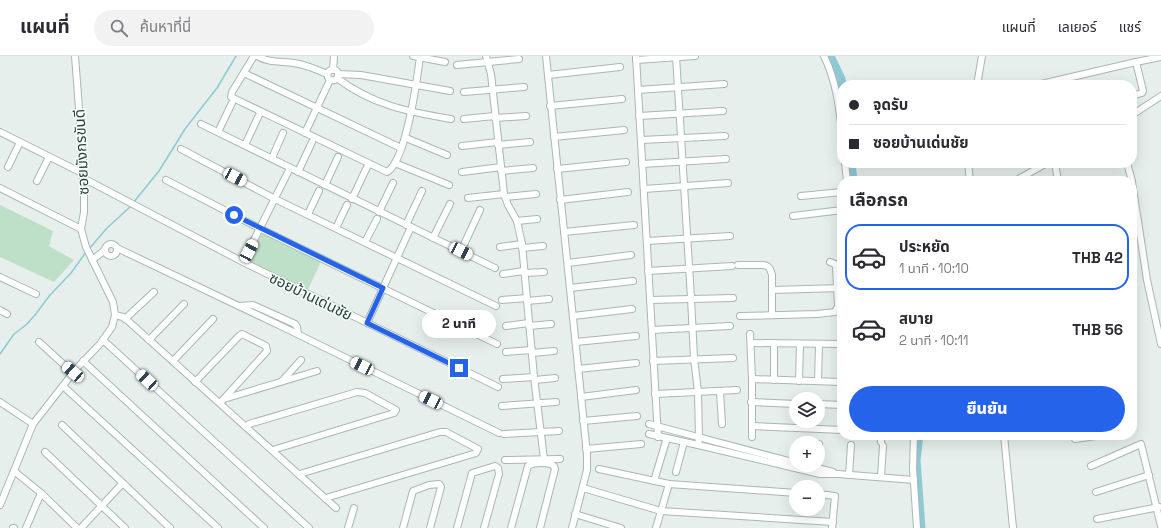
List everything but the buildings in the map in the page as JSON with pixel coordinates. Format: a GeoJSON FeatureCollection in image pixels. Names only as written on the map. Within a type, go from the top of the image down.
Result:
{"type":"FeatureCollection","features":[{"type":"Feature","properties":{"kind":"street","name":"ซอยมังกรขันดี"},"geometry":{"type":"LineString","coordinates":[[75,56],[83,176],[84,212],[81,229],[86,247],[91,257]]}},
{"type":"Feature","properties":{"kind":"street"},"geometry":{"type":"LineString","coordinates":[[254,56],[232,92],[231,97],[385,172],[390,171],[395,163],[406,138],[420,57]]}},
{"type":"Feature","properties":{"kind":"street"},"geometry":{"type":"LineString","coordinates":[[257,56],[268,61],[286,62],[307,66],[333,75],[354,90],[384,104],[410,112],[451,119]]}},
{"type":"Feature","properties":{"kind":"street"},"geometry":{"type":"LineString","coordinates":[[305,133],[333,75],[334,56]]}},
{"type":"Feature","properties":{"kind":"street"},"geometry":{"type":"LineString","coordinates":[[413,56],[445,62]]}},
{"type":"Feature","properties":{"kind":"street"},"geometry":{"type":"LineString","coordinates":[[546,56],[586,449],[587,470],[572,528]]}},
{"type":"Feature","properties":{"kind":"street"},"geometry":{"type":"LineString","coordinates":[[658,437],[636,58],[695,56]]}},
{"type":"Feature","properties":{"kind":"street"},"geometry":{"type":"LineString","coordinates":[[824,56],[835,84],[837,94]]}},
{"type":"Feature","properties":{"kind":"street"},"geometry":{"type":"LineString","coordinates":[[978,80],[982,56]]}},
{"type":"Feature","properties":{"kind":"street"},"geometry":{"type":"LineString","coordinates":[[676,57],[690,269],[692,328],[698,392],[698,445]]}},
{"type":"Feature","properties":{"kind":"street"},"geometry":{"type":"LineString","coordinates":[[1059,80],[1161,57]]}},
{"type":"Feature","properties":{"kind":"street"},"geometry":{"type":"LineString","coordinates":[[487,59],[505,196],[517,221],[522,246],[534,378],[544,459]]}},
{"type":"Feature","properties":{"kind":"street"},"geometry":{"type":"LineString","coordinates":[[457,65],[487,59],[519,59]]}},
{"type":"Feature","properties":{"kind":"street"},"geometry":{"type":"LineString","coordinates":[[1136,62],[1143,91],[1142,93],[1137,94]]}},
{"type":"Feature","properties":{"kind":"street"},"geometry":{"type":"LineString","coordinates":[[548,75],[620,67]]}},
{"type":"Feature","properties":{"kind":"street"},"geometry":{"type":"LineString","coordinates":[[244,73],[401,148]]}},
{"type":"Feature","properties":{"kind":"street"},"geometry":{"type":"LineString","coordinates":[[333,75],[360,75],[450,91]]}},
{"type":"Feature","properties":{"kind":"street"},"geometry":{"type":"LineString","coordinates":[[638,90],[724,84]]}},
{"type":"Feature","properties":{"kind":"street"},"geometry":{"type":"LineString","coordinates":[[464,92],[524,87]]}},
{"type":"Feature","properties":{"kind":"street"},"geometry":{"type":"LineString","coordinates":[[1137,112],[1161,96]]}},
{"type":"Feature","properties":{"kind":"street"},"geometry":{"type":"LineString","coordinates":[[550,106],[622,99]]}},
{"type":"Feature","properties":{"kind":"street"},"geometry":{"type":"LineString","coordinates":[[218,132],[232,103]]}},
{"type":"Feature","properties":{"kind":"street"},"geometry":{"type":"LineString","coordinates":[[639,116],[723,110]]}},
{"type":"Feature","properties":{"kind":"street"},"geometry":{"type":"LineString","coordinates":[[245,145],[259,116]]}},
{"type":"Feature","properties":{"kind":"street"},"geometry":{"type":"LineString","coordinates":[[464,119],[526,116]]}},
{"type":"Feature","properties":{"kind":"street"},"geometry":{"type":"LineString","coordinates":[[201,124],[495,268]]}},
{"type":"Feature","properties":{"kind":"street"},"geometry":{"type":"LineString","coordinates":[[554,138],[624,130]]}},
{"type":"Feature","properties":{"kind":"street","name":"ซอยบ้านเด่นชัย"},"geometry":{"type":"LineString","coordinates":[[0,132],[243,262],[498,387]]}},
{"type":"Feature","properties":{"kind":"street"},"geometry":{"type":"LineString","coordinates":[[272,158],[283,133]]}},
{"type":"Feature","properties":{"kind":"street"},"geometry":{"type":"LineString","coordinates":[[641,140],[725,136]]}},
{"type":"Feature","properties":{"kind":"street"},"geometry":{"type":"LineString","coordinates":[[406,138],[447,154]]}},
{"type":"Feature","properties":{"kind":"street"},"geometry":{"type":"LineString","coordinates":[[8,167],[20,142]]}},
{"type":"Feature","properties":{"kind":"street"},"geometry":{"type":"LineString","coordinates":[[298,172],[312,142]]}},
{"type":"Feature","properties":{"kind":"street"},"geometry":{"type":"LineString","coordinates":[[462,146],[530,142]]}},
{"type":"Feature","properties":{"kind":"street"},"geometry":{"type":"LineString","coordinates":[[181,149],[275,199],[496,306]]}},
{"type":"Feature","properties":{"kind":"street"},"geometry":{"type":"LineString","coordinates":[[37,181],[49,157]]}},
{"type":"Feature","properties":{"kind":"street"},"geometry":{"type":"LineString","coordinates":[[325,185],[338,157]]}},
{"type":"Feature","properties":{"kind":"street"},"geometry":{"type":"LineString","coordinates":[[642,164],[726,159]]}},
{"type":"Feature","properties":{"kind":"street"},"geometry":{"type":"LineString","coordinates":[[557,169],[626,162]]}},
{"type":"Feature","properties":{"kind":"street"},"geometry":{"type":"LineString","coordinates":[[395,163],[449,185]]}},
{"type":"Feature","properties":{"kind":"street"},"geometry":{"type":"LineString","coordinates":[[352,198],[367,167]]}},
{"type":"Feature","properties":{"kind":"street"},"geometry":{"type":"LineString","coordinates":[[243,262],[290,168]]}},
{"type":"Feature","properties":{"kind":"street"},"geometry":{"type":"LineString","coordinates":[[462,172],[533,168]]}},
{"type":"Feature","properties":{"kind":"street"},"geometry":{"type":"LineString","coordinates":[[1024,176],[1038,168]]}},
{"type":"Feature","properties":{"kind":"street"},"geometry":{"type":"LineString","coordinates":[[166,180],[260,229],[497,344]]}},
{"type":"Feature","properties":{"kind":"street"},"geometry":{"type":"LineString","coordinates":[[379,212],[393,183]]}},
{"type":"Feature","properties":{"kind":"street"},"geometry":{"type":"LineString","coordinates":[[644,189],[728,183]]}},
{"type":"Feature","properties":{"kind":"street"},"geometry":{"type":"LineString","coordinates":[[0,188],[81,229]]}},
{"type":"Feature","properties":{"kind":"street"},"geometry":{"type":"LineString","coordinates":[[308,214],[319,191]]}},
{"type":"Feature","properties":{"kind":"street"},"geometry":{"type":"LineString","coordinates":[[367,323],[397,257],[422,191]]}},
{"type":"Feature","properties":{"kind":"street"},"geometry":{"type":"LineString","coordinates":[[560,200],[628,192]]}},
{"type":"Feature","properties":{"kind":"street"},"geometry":{"type":"LineString","coordinates":[[801,196],[837,192]]}},
{"type":"Feature","properties":{"kind":"street"},"geometry":{"type":"LineString","coordinates":[[468,198],[536,194]]}},
{"type":"Feature","properties":{"kind":"street"},"geometry":{"type":"LineString","coordinates":[[433,238],[450,204]]}},
{"type":"Feature","properties":{"kind":"street"},"geometry":{"type":"LineString","coordinates":[[336,228],[347,205]]}},
{"type":"Feature","properties":{"kind":"street"},"geometry":{"type":"LineString","coordinates":[[461,251],[480,210]]}},
{"type":"Feature","properties":{"kind":"street"},"geometry":{"type":"LineString","coordinates":[[793,216],[837,211]]}},
{"type":"Feature","properties":{"kind":"street"},"geometry":{"type":"LineString","coordinates":[[1137,213],[1148,280],[1161,344]]}},
{"type":"Feature","properties":{"kind":"street"},"geometry":{"type":"LineString","coordinates":[[365,242],[377,219]]}},
{"type":"Feature","properties":{"kind":"street"},"geometry":{"type":"LineString","coordinates":[[517,221],[537,219]]}},
{"type":"Feature","properties":{"kind":"street"},"geometry":{"type":"LineString","coordinates":[[564,232],[634,225]]}},
{"type":"Feature","properties":{"kind":"street"},"geometry":{"type":"LineString","coordinates":[[646,241],[730,236]]}},
{"type":"Feature","properties":{"kind":"street"},"geometry":{"type":"LineString","coordinates":[[0,505],[33,424],[73,372],[103,340],[112,327],[115,315],[113,302],[91,257],[105,250],[106,246],[110,244],[239,306],[254,305],[295,324],[298,329],[298,334],[502,434],[559,431]]}},
{"type":"Feature","properties":{"kind":"street"},"geometry":{"type":"LineString","coordinates":[[500,247],[543,246]]}},
{"type":"Feature","properties":{"kind":"street"},"geometry":{"type":"LineString","coordinates":[[105,250],[107,256],[114,256],[118,252],[117,248]]}},
{"type":"Feature","properties":{"kind":"street"},"geometry":{"type":"LineString","coordinates":[[568,263],[631,255]]}},
{"type":"Feature","properties":{"kind":"street"},"geometry":{"type":"LineString","coordinates":[[830,262],[835,264],[837,272]]}},
{"type":"Feature","properties":{"kind":"street"},"geometry":{"type":"LineString","coordinates":[[648,271],[735,266],[767,266],[772,275],[772,314]]}},
{"type":"Feature","properties":{"kind":"street"},"geometry":{"type":"LineString","coordinates":[[502,274],[544,272]]}},
{"type":"Feature","properties":{"kind":"street"},"geometry":{"type":"LineString","coordinates":[[0,277],[36,294]]}},
{"type":"Feature","properties":{"kind":"street"},"geometry":{"type":"LineString","coordinates":[[570,288],[633,281]]}},
{"type":"Feature","properties":{"kind":"street"},"geometry":{"type":"LineString","coordinates":[[772,290],[837,289]]}},
{"type":"Feature","properties":{"kind":"street"},"geometry":{"type":"LineString","coordinates":[[125,318],[154,292]]}},
{"type":"Feature","properties":{"kind":"street"},"geometry":{"type":"LineString","coordinates":[[650,300],[733,298]]}},
{"type":"Feature","properties":{"kind":"street"},"geometry":{"type":"LineString","coordinates":[[502,300],[548,299]]}},
{"type":"Feature","properties":{"kind":"street"},"geometry":{"type":"LineString","coordinates":[[149,340],[184,304]]}},
{"type":"Feature","properties":{"kind":"street"},"geometry":{"type":"LineString","coordinates":[[740,316],[817,314],[835,312],[837,308]]}},
{"type":"Feature","properties":{"kind":"street"},"geometry":{"type":"LineString","coordinates":[[573,316],[632,309]]}},
{"type":"Feature","properties":{"kind":"street"},"geometry":{"type":"LineString","coordinates":[[0,310],[7,314]]}},
{"type":"Feature","properties":{"kind":"street"},"geometry":{"type":"LineString","coordinates":[[115,315],[125,318],[195,382],[222,401],[246,427],[336,508]]}},
{"type":"Feature","properties":{"kind":"street"},"geometry":{"type":"LineString","coordinates":[[173,361],[213,319]]}},
{"type":"Feature","properties":{"kind":"street"},"geometry":{"type":"LineString","coordinates":[[506,326],[551,324]]}},
{"type":"Feature","properties":{"kind":"street"},"geometry":{"type":"LineString","coordinates":[[652,330],[730,326]]}},
{"type":"Feature","properties":{"kind":"street"},"geometry":{"type":"LineString","coordinates":[[195,382],[242,334],[266,346],[267,351],[222,401]]}},
{"type":"Feature","properties":{"kind":"street"},"geometry":{"type":"LineString","coordinates":[[750,334],[752,437]]}},
{"type":"Feature","properties":{"kind":"street"},"geometry":{"type":"LineString","coordinates":[[576,342],[636,336]]}},
{"type":"Feature","properties":{"kind":"street"},"geometry":{"type":"LineString","coordinates":[[103,340],[309,528]]}},
{"type":"Feature","properties":{"kind":"street"},"geometry":{"type":"LineString","coordinates":[[39,342],[73,372]]}},
{"type":"Feature","properties":{"kind":"street"},"geometry":{"type":"LineString","coordinates":[[751,343],[837,344]]}},
{"type":"Feature","properties":{"kind":"street"},"geometry":{"type":"LineString","coordinates":[[774,343],[774,380]]}},
{"type":"Feature","properties":{"kind":"street"},"geometry":{"type":"LineString","coordinates":[[799,380],[800,344]]}},
{"type":"Feature","properties":{"kind":"street"},"geometry":{"type":"LineString","coordinates":[[818,381],[819,344]]}},
{"type":"Feature","properties":{"kind":"street"},"geometry":{"type":"LineString","coordinates":[[506,352],[554,351]]}},
{"type":"Feature","properties":{"kind":"street"},"geometry":{"type":"LineString","coordinates":[[654,361],[694,358],[733,358]]}},
{"type":"Feature","properties":{"kind":"street"},"geometry":{"type":"LineString","coordinates":[[281,382],[300,360]]}},
{"type":"Feature","properties":{"kind":"street"},"geometry":{"type":"LineString","coordinates":[[83,362],[264,528]]}},
{"type":"Feature","properties":{"kind":"street"},"geometry":{"type":"LineString","coordinates":[[578,369],[636,363]]}},
{"type":"Feature","properties":{"kind":"street"},"geometry":{"type":"LineString","coordinates":[[222,401],[317,372]]}},
{"type":"Feature","properties":{"kind":"street"},"geometry":{"type":"LineString","coordinates":[[503,379],[555,378]]}},
{"type":"Feature","properties":{"kind":"street"},"geometry":{"type":"LineString","coordinates":[[752,379],[837,382]]}},
{"type":"Feature","properties":{"kind":"street"},"geometry":{"type":"LineString","coordinates":[[63,386],[218,528]]}},
{"type":"Feature","properties":{"kind":"street"},"geometry":{"type":"LineString","coordinates":[[580,397],[636,390]]}},
{"type":"Feature","properties":{"kind":"street"},"geometry":{"type":"LineString","coordinates":[[655,394],[737,390]]}},
{"type":"Feature","properties":{"kind":"street"},"geometry":{"type":"LineString","coordinates":[[246,427],[250,424],[357,392],[365,392],[396,410],[394,413],[273,451]]}},
{"type":"Feature","properties":{"kind":"street"},"geometry":{"type":"LineString","coordinates":[[720,392],[722,424]]}},
{"type":"Feature","properties":{"kind":"street"},"geometry":{"type":"LineString","coordinates":[[0,402],[33,424]]}},
{"type":"Feature","properties":{"kind":"street"},"geometry":{"type":"LineString","coordinates":[[502,406],[556,402]]}},
{"type":"Feature","properties":{"kind":"street"},"geometry":{"type":"LineString","coordinates":[[751,402],[789,404]]}},
{"type":"Feature","properties":{"kind":"street"},"geometry":{"type":"LineString","coordinates":[[825,404],[837,405]]}},
{"type":"Feature","properties":{"kind":"street"},"geometry":{"type":"LineString","coordinates":[[583,421],[637,416]]}},
{"type":"Feature","properties":{"kind":"street"},"geometry":{"type":"LineString","coordinates":[[649,424],[789,461]]}},
{"type":"Feature","properties":{"kind":"street"},"geometry":{"type":"LineString","coordinates":[[62,425],[122,484],[170,528]]}},
{"type":"Feature","properties":{"kind":"street"},"geometry":{"type":"LineString","coordinates":[[752,426],[837,430]]}},
{"type":"Feature","properties":{"kind":"street"},"geometry":{"type":"LineString","coordinates":[[299,475],[440,432],[446,432],[478,449],[476,453],[473,454],[326,499]]}},
{"type":"Feature","properties":{"kind":"street"},"geometry":{"type":"LineString","coordinates":[[649,434],[820,474],[914,480]]}},
{"type":"Feature","properties":{"kind":"street"},"geometry":{"type":"LineString","coordinates":[[654,482],[667,438]]}},
{"type":"Feature","properties":{"kind":"street"},"geometry":{"type":"LineString","coordinates":[[881,478],[882,440]]}},
{"type":"Feature","properties":{"kind":"street"},"geometry":{"type":"LineString","coordinates":[[914,440],[914,480],[917,528]]}},
{"type":"Feature","properties":{"kind":"street"},"geometry":{"type":"LineString","coordinates":[[1005,440],[1014,528]]}},
{"type":"Feature","properties":{"kind":"street"},"geometry":{"type":"LineString","coordinates":[[676,472],[684,442]]}},
{"type":"Feature","properties":{"kind":"street"},"geometry":{"type":"LineString","coordinates":[[586,449],[641,444]]}},
{"type":"Feature","properties":{"kind":"street"},"geometry":{"type":"LineString","coordinates":[[1091,466],[1141,444],[1159,507],[1161,526]]}},
{"type":"Feature","properties":{"kind":"street"},"geometry":{"type":"LineString","coordinates":[[849,475],[851,445]]}},
{"type":"Feature","properties":{"kind":"street"},"geometry":{"type":"LineString","coordinates":[[46,452],[125,528]]}},
{"type":"Feature","properties":{"kind":"street"},"geometry":{"type":"LineString","coordinates":[[506,460],[560,459]]}},
{"type":"Feature","properties":{"kind":"street"},"geometry":{"type":"LineString","coordinates":[[511,528],[528,466],[533,463],[551,464],[555,469],[540,528]]}},
{"type":"Feature","properties":{"kind":"street"},"geometry":{"type":"LineString","coordinates":[[457,528],[472,474],[495,466],[498,468],[499,474],[484,528]]}},
{"type":"Feature","properties":{"kind":"street"},"geometry":{"type":"LineString","coordinates":[[599,469],[669,484],[789,493]]}},
{"type":"Feature","properties":{"kind":"street"},"geometry":{"type":"LineString","coordinates":[[825,469],[838,474]]}},
{"type":"Feature","properties":{"kind":"street"},"geometry":{"type":"LineString","coordinates":[[14,471],[41,493],[77,528]]}},
{"type":"Feature","properties":{"kind":"street"},"geometry":{"type":"LineString","coordinates":[[1096,492],[1149,475]]}},
{"type":"Feature","properties":{"kind":"street"},"geometry":{"type":"LineString","coordinates":[[81,528],[122,484]]}},
{"type":"Feature","properties":{"kind":"street"},"geometry":{"type":"LineString","coordinates":[[403,528],[413,491],[429,485],[439,484],[441,487],[430,528]]}},
{"type":"Feature","properties":{"kind":"street"},"geometry":{"type":"LineString","coordinates":[[656,528],[669,484]]}},
{"type":"Feature","properties":{"kind":"street"},"geometry":{"type":"LineString","coordinates":[[583,488],[661,511],[832,525],[835,496],[825,495]]}},
{"type":"Feature","properties":{"kind":"street"},"geometry":{"type":"LineString","coordinates":[[26,528],[41,493]]}},
{"type":"Feature","properties":{"kind":"street"},"geometry":{"type":"LineString","coordinates":[[1097,519],[1159,507]]}},
{"type":"Feature","properties":{"kind":"street"},"geometry":{"type":"LineString","coordinates":[[348,528],[354,508]]}},
{"type":"Feature","properties":{"kind":"street"},"geometry":{"type":"LineString","coordinates":[[576,514],[621,528]]}},
{"type":"Feature","properties":{"kind":"green space"},"geometry":{"type":"Polygon","coordinates":[[[0,205],[53,231],[49,246],[74,260],[54,282],[0,257],[0,205]]]}},
{"type":"Feature","properties":{"kind":"green space"},"geometry":{"type":"Polygon","coordinates":[[[262,233],[321,262],[307,291],[248,262],[262,233]]]}},
{"type":"Feature","properties":{"kind":"waterway"},"geometry":{"type":"LineString","coordinates":[[133,203],[159,171],[185,129],[217,88],[236,56]]}},
{"type":"Feature","properties":{"kind":"waterway"},"geometry":{"type":"LineString","coordinates":[[830,56],[841,80]]}},
{"type":"Feature","properties":{"kind":"waterway"},"geometry":{"type":"LineString","coordinates":[[852,168],[852,176]]}},
{"type":"Feature","properties":{"kind":"waterway"},"geometry":{"type":"LineString","coordinates":[[89,249],[107,228],[131,206]]}},
{"type":"Feature","properties":{"kind":"waterway"},"geometry":{"type":"LineString","coordinates":[[0,354],[14,334],[26,325],[35,315],[50,295],[71,273],[86,252]]}},
{"type":"Feature","properties":{"kind":"waterway"},"geometry":{"type":"LineString","coordinates":[[918,440],[916,460],[921,528]]}},
{"type":"Feature","properties":{"kind":"route"},"geometry":{"type":"LineString","coordinates":[[234,215],[383,288],[367,323],[459,368]]}}]}
